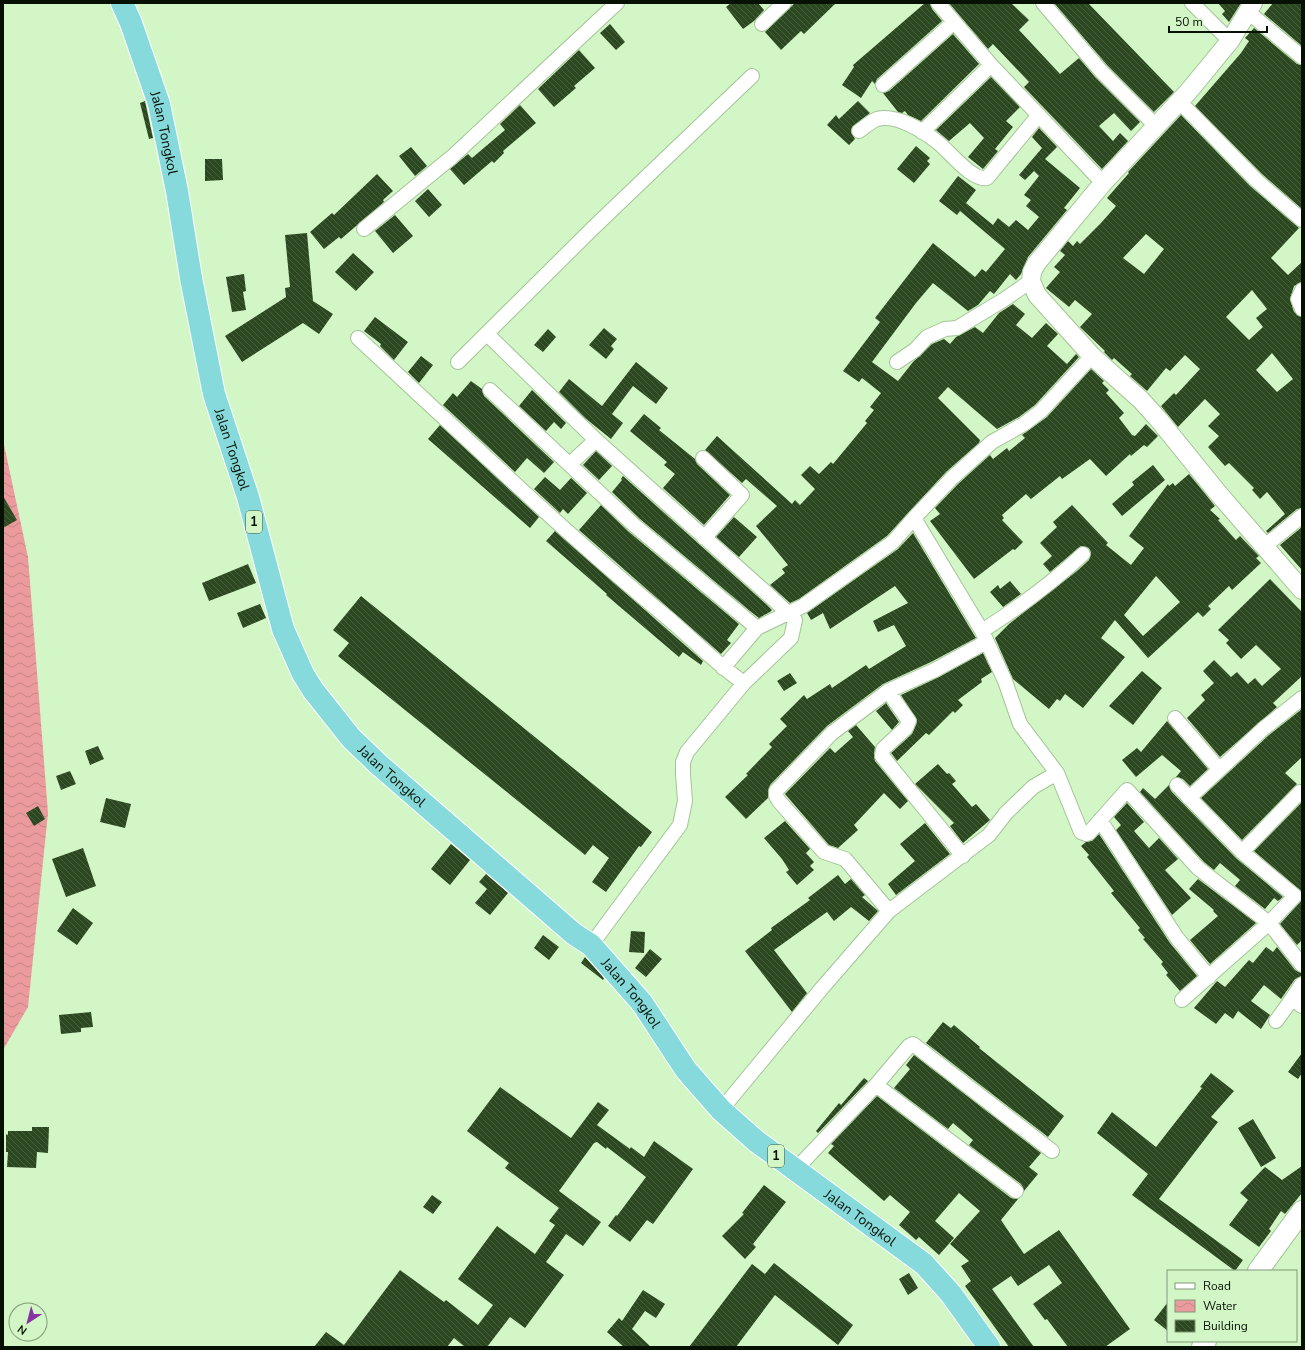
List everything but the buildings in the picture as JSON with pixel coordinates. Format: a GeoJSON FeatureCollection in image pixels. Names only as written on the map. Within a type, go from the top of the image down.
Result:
{"type":"FeatureCollection","features":[{"type":"Feature","properties":{"kind":"highway","name":"Jalan Tongkol"},"geometry":{"type":"LineString","coordinates":[[122,3],[131,23],[159,104],[177,191],[191,278],[214,394],[248,497],[283,629],[303,674],[326,709],[351,738],[378,764],[584,940],[642,1002],[686,1070],[721,1110],[756,1141],[924,1264],[951,1294],[989,1347]]}},
{"type":"Feature","properties":{"kind":"main road"},"geometry":{"type":"LineString","coordinates":[[1259,1270],[1302,1211]]}},
{"type":"Feature","properties":{"kind":"street"},"geometry":{"type":"LineString","coordinates":[[364,229],[452,158],[617,3]]}},
{"type":"Feature","properties":{"kind":"street"},"geometry":{"type":"LineString","coordinates":[[762,24],[784,3]]}},
{"type":"Feature","properties":{"kind":"street"},"geometry":{"type":"LineString","coordinates":[[938,3],[991,65],[1103,183]]}},
{"type":"Feature","properties":{"kind":"street"},"geometry":{"type":"LineString","coordinates":[[1043,3],[1101,71],[1156,126]]}},
{"type":"Feature","properties":{"kind":"street"},"geometry":{"type":"LineString","coordinates":[[1192,3],[1230,41]]}},
{"type":"Feature","properties":{"kind":"street"},"geometry":{"type":"LineString","coordinates":[[1302,57],[1250,8],[1230,41],[1179,101],[1103,183],[1036,264],[1032,272],[1031,281],[1037,295],[1092,356],[1143,403],[1302,590]]}},
{"type":"Feature","properties":{"kind":"street"},"geometry":{"type":"LineString","coordinates":[[883,85],[954,22]]}},
{"type":"Feature","properties":{"kind":"street"},"geometry":{"type":"LineString","coordinates":[[922,132],[991,65]]}},
{"type":"Feature","properties":{"kind":"street"},"geometry":{"type":"LineString","coordinates":[[458,362],[588,233],[752,76]]}},
{"type":"Feature","properties":{"kind":"street"},"geometry":{"type":"LineString","coordinates":[[1179,101],[1256,180],[1302,220]]}},
{"type":"Feature","properties":{"kind":"street"},"geometry":{"type":"LineString","coordinates":[[859,132],[875,119],[883,118],[905,124],[937,141],[972,174],[982,179],[987,178],[1038,116]]}},
{"type":"Feature","properties":{"kind":"street"},"geometry":{"type":"LineString","coordinates":[[897,362],[915,350],[927,337],[945,329],[957,328],[1005,299],[1031,281]]}},
{"type":"Feature","properties":{"kind":"street"},"geometry":{"type":"LineString","coordinates":[[1302,290],[1298,299],[1302,309]]}},
{"type":"Feature","properties":{"kind":"street"},"geometry":{"type":"LineString","coordinates":[[487,334],[596,440],[772,598],[791,623],[791,638],[744,683],[687,752],[683,762],[685,800],[680,825],[584,940]]}},
{"type":"Feature","properties":{"kind":"street"},"geometry":{"type":"LineString","coordinates":[[358,338],[581,545],[682,629],[723,668],[744,683]]}},
{"type":"Feature","properties":{"kind":"street"},"geometry":{"type":"LineString","coordinates":[[723,668],[757,628],[765,623],[791,623],[848,574],[893,542],[952,478],[992,442],[1024,424],[1041,411],[1092,356]]}},
{"type":"Feature","properties":{"kind":"street"},"geometry":{"type":"LineString","coordinates":[[490,390],[634,525],[757,628]]}},
{"type":"Feature","properties":{"kind":"street"},"geometry":{"type":"LineString","coordinates":[[570,464],[596,440]]}},
{"type":"Feature","properties":{"kind":"street"},"geometry":{"type":"LineString","coordinates":[[703,458],[742,495],[704,538]]}},
{"type":"Feature","properties":{"kind":"street"},"geometry":{"type":"LineString","coordinates":[[1265,546],[1302,516]]}},
{"type":"Feature","properties":{"kind":"street"},"geometry":{"type":"LineString","coordinates":[[914,518],[963,598],[984,636],[1005,681],[1020,724],[1056,774],[1081,832],[1086,834],[1089,833],[1128,790],[1198,868],[1269,924],[1302,965]]}},
{"type":"Feature","properties":{"kind":"street"},"geometry":{"type":"LineString","coordinates":[[889,911],[845,859],[824,852],[776,796],[776,791],[832,733],[888,691],[935,670],[984,636],[1056,579],[1083,554]]}},
{"type":"Feature","properties":{"kind":"street"},"geometry":{"type":"LineString","coordinates":[[888,691],[910,721],[906,728],[883,749],[882,756],[964,856]]}},
{"type":"Feature","properties":{"kind":"street"},"geometry":{"type":"LineString","coordinates":[[1189,798],[1263,729],[1302,698]]}},
{"type":"Feature","properties":{"kind":"street"},"geometry":{"type":"LineString","coordinates":[[1175,718],[1219,769]]}},
{"type":"Feature","properties":{"kind":"street"},"geometry":{"type":"LineString","coordinates":[[721,1110],[822,988],[889,911],[964,856],[989,835],[1006,813],[1032,787],[1056,774]]}},
{"type":"Feature","properties":{"kind":"street"},"geometry":{"type":"LineString","coordinates":[[1177,785],[1242,852],[1298,892],[1269,924],[1182,1000]]}},
{"type":"Feature","properties":{"kind":"street"},"geometry":{"type":"LineString","coordinates":[[1242,852],[1300,792]]}},
{"type":"Feature","properties":{"kind":"street"},"geometry":{"type":"LineString","coordinates":[[1100,820],[1177,938],[1209,977]]}},
{"type":"Feature","properties":{"kind":"street"},"geometry":{"type":"LineString","coordinates":[[1276,1021],[1297,1002],[1302,984]]}},
{"type":"Feature","properties":{"kind":"street"},"geometry":{"type":"LineString","coordinates":[[795,1170],[876,1085],[909,1046],[913,1044],[1052,1151]]}},
{"type":"Feature","properties":{"kind":"street"},"geometry":{"type":"LineString","coordinates":[[876,1085],[1016,1191]]}},
{"type":"Feature","properties":{"kind":"water"},"geometry":{"type":"Polygon","coordinates":[[[3,440],[28,557],[48,813],[28,1007],[3,1050],[3,440]]]}}]}
